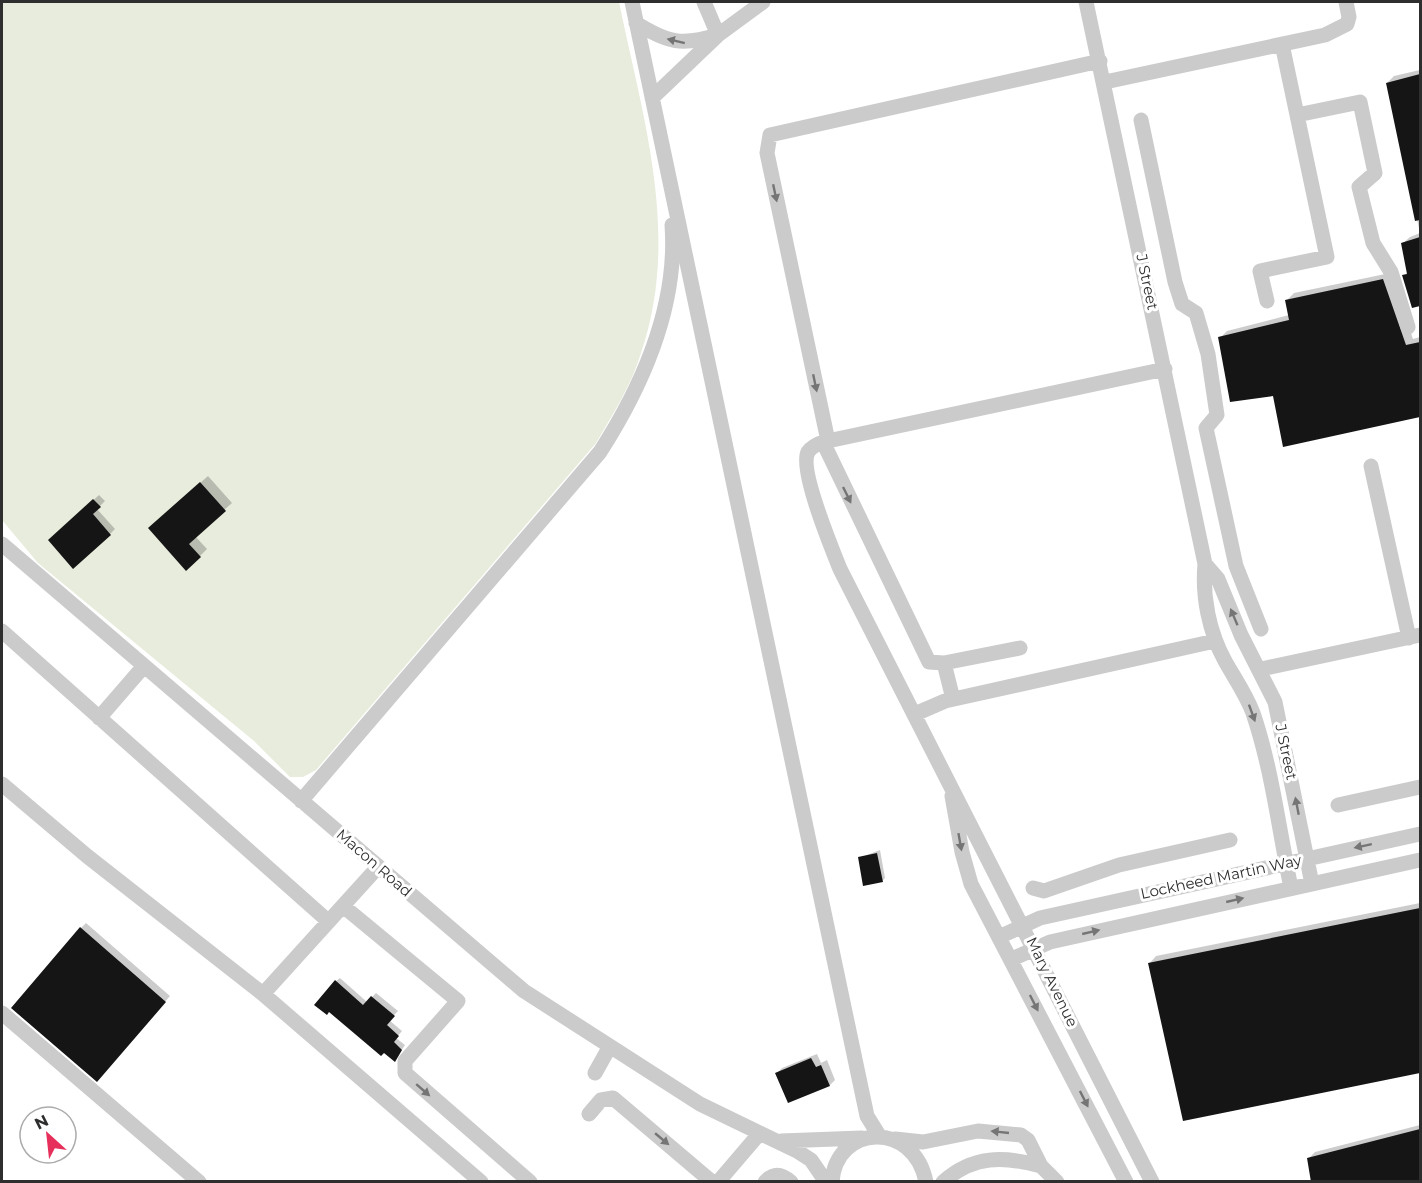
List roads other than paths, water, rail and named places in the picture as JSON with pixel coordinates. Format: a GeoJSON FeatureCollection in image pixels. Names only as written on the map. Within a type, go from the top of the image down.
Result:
{"type":"FeatureCollection","features":[{"type":"Feature","properties":{"kind":"street"},"geometry":{"type":"LineString","coordinates":[[632,2],[867,1116],[880,1138],[917,1156],[926,1182]]}},
{"type":"Feature","properties":{"kind":"street"},"geometry":{"type":"LineString","coordinates":[[704,2],[718,35]]}},
{"type":"Feature","properties":{"kind":"street"},"geometry":{"type":"LineString","coordinates":[[652,98],[718,35],[763,2]]}},
{"type":"Feature","properties":{"kind":"street","name":"J Street"},"geometry":{"type":"LineString","coordinates":[[1086,2],[1105,82],[1206,564],[1203,584],[1215,641],[1253,712],[1263,748],[1291,888]]}},
{"type":"Feature","properties":{"kind":"street"},"geometry":{"type":"LineString","coordinates":[[1105,82],[1342,29],[1349,17],[1346,2]]}},
{"type":"Feature","properties":{"kind":"street"},"geometry":{"type":"LineString","coordinates":[[636,23],[656,35],[679,43],[688,44],[718,35]]}},
{"type":"Feature","properties":{"kind":"street"},"geometry":{"type":"LineString","coordinates":[[1267,301],[1260,271],[1327,257],[1282,44]]}},
{"type":"Feature","properties":{"kind":"street"},"geometry":{"type":"LineString","coordinates":[[953,699],[826,441],[767,153],[770,135],[1100,61]]}},
{"type":"Feature","properties":{"kind":"street"},"geometry":{"type":"LineString","coordinates":[[1297,115],[1360,102],[1375,173],[1359,187],[1373,243],[1391,272],[1408,327]]}},
{"type":"Feature","properties":{"kind":"street"},"geometry":{"type":"LineString","coordinates":[[1141,120],[1175,282],[1182,304],[1196,313],[1208,354],[1217,415],[1206,428],[1236,566],[1261,629]]}},
{"type":"Feature","properties":{"kind":"street"},"geometry":{"type":"LineString","coordinates":[[301,801],[571,489],[600,452],[622,418],[639,386],[653,350],[670,275],[673,236],[668,172]]}},
{"type":"Feature","properties":{"kind":"street"},"geometry":{"type":"LineString","coordinates":[[826,441],[1165,369]]}},
{"type":"Feature","properties":{"kind":"street","name":"Mary Avenue"},"geometry":{"type":"LineString","coordinates":[[826,441],[813,446],[807,453],[806,463],[820,516],[840,569],[1023,924],[1152,1182]]}},
{"type":"Feature","properties":{"kind":"street"},"geometry":{"type":"LineString","coordinates":[[1261,669],[1415,636],[1371,466]]}},
{"type":"Feature","properties":{"kind":"street","name":"Macon Road"},"geometry":{"type":"LineString","coordinates":[[2,544],[524,991],[700,1104],[811,1160],[826,1182]]}},
{"type":"Feature","properties":{"kind":"street","name":"J Street"},"geometry":{"type":"LineString","coordinates":[[1206,564],[1218,579],[1241,635],[1261,669],[1278,713],[1312,884]]}},
{"type":"Feature","properties":{"kind":"street"},"geometry":{"type":"LineString","coordinates":[[2,631],[328,921]]}},
{"type":"Feature","properties":{"kind":"street"},"geometry":{"type":"LineString","coordinates":[[915,714],[953,699],[1215,641]]}},
{"type":"Feature","properties":{"kind":"street"},"geometry":{"type":"LineString","coordinates":[[936,662],[1020,648]]}},
{"type":"Feature","properties":{"kind":"street"},"geometry":{"type":"LineString","coordinates":[[99,718],[144,666]]}},
{"type":"Feature","properties":{"kind":"street"},"geometry":{"type":"LineString","coordinates":[[2,784],[87,856],[262,994],[481,1182]]}},
{"type":"Feature","properties":{"kind":"street","name":"Mary Avenue"},"geometry":{"type":"LineString","coordinates":[[950,784],[962,852],[971,884],[1126,1182]]}},
{"type":"Feature","properties":{"kind":"street"},"geometry":{"type":"LineString","coordinates":[[1338,805],[1420,787]]}},
{"type":"Feature","properties":{"kind":"street","name":"Lockheed Martin Way"},"geometry":{"type":"LineString","coordinates":[[999,937],[1023,924],[1050,915],[1420,834]]}},
{"type":"Feature","properties":{"kind":"street"},"geometry":{"type":"LineString","coordinates":[[1033,888],[1044,891],[1119,865],[1230,840]]}},
{"type":"Feature","properties":{"kind":"street","name":"Lockheed Martin Way"},"geometry":{"type":"LineString","coordinates":[[1012,959],[1050,942],[1420,860]]}},
{"type":"Feature","properties":{"kind":"street"},"geometry":{"type":"LineString","coordinates":[[262,994],[378,867]]}},
{"type":"Feature","properties":{"kind":"street"},"geometry":{"type":"LineString","coordinates":[[343,906],[458,1001],[403,1066],[409,1079],[530,1182]]}},
{"type":"Feature","properties":{"kind":"street"},"geometry":{"type":"LineString","coordinates":[[2,1013],[199,1182]]}},
{"type":"Feature","properties":{"kind":"street"},"geometry":{"type":"LineString","coordinates":[[595,1073],[609,1047]]}},
{"type":"Feature","properties":{"kind":"street"},"geometry":{"type":"LineString","coordinates":[[590,1114],[601,1100],[613,1098],[712,1182]]}},
{"type":"Feature","properties":{"kind":"street","name":"Macon Road"},"geometry":{"type":"LineString","coordinates":[[775,1141],[880,1138],[923,1142],[978,1131],[1001,1131],[1021,1135],[1028,1140],[1041,1166]]}},
{"type":"Feature","properties":{"kind":"street"},"geometry":{"type":"LineString","coordinates":[[718,1182],[759,1134]]}},
{"type":"Feature","properties":{"kind":"street"},"geometry":{"type":"LineString","coordinates":[[832,1182],[835,1165],[843,1153],[880,1138]]}},
{"type":"Feature","properties":{"kind":"street"},"geometry":{"type":"LineString","coordinates":[[943,1182],[959,1168],[987,1159],[1011,1159],[1041,1166],[1057,1182]]}},
{"type":"Feature","properties":{"kind":"street"},"geometry":{"type":"LineString","coordinates":[[765,1182],[774,1175],[781,1175],[791,1182]]}}]}
